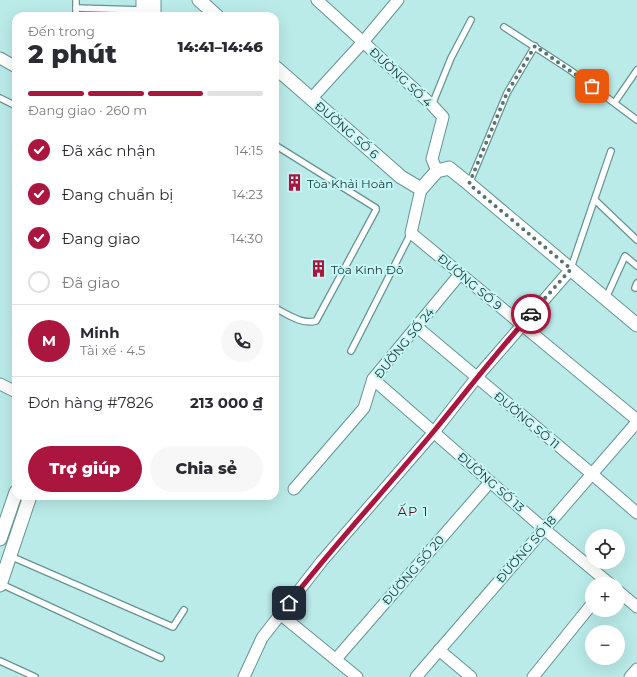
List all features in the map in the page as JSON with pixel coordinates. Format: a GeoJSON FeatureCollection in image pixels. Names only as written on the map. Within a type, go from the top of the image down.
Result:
{"type":"FeatureCollection","features":[{"type":"Feature","properties":{"kind":"street"},"geometry":{"type":"LineString","coordinates":[[146,10],[154,0]]}},
{"type":"Feature","properties":{"kind":"street"},"geometry":{"type":"LineString","coordinates":[[199,0],[212,12]]}},
{"type":"Feature","properties":{"kind":"street","name":"ĐƯỜNG SỐ 4"},"geometry":{"type":"LineString","coordinates":[[316,0],[432,105],[443,117],[432,159],[437,171]]}},
{"type":"Feature","properties":{"kind":"street"},"geometry":{"type":"LineString","coordinates":[[310,99],[363,42],[398,0]]}},
{"type":"Feature","properties":{"kind":"street"},"geometry":{"type":"LineString","coordinates":[[0,58],[12,65]]}},
{"type":"Feature","properties":{"kind":"street","name":"ĐƯỜNG SỐ 6"},"geometry":{"type":"LineString","coordinates":[[279,71],[401,177],[421,189]]}},
{"type":"Feature","properties":{"kind":"street"},"geometry":{"type":"LineString","coordinates":[[411,233],[421,189],[437,171],[449,168],[637,325]]}},
{"type":"Feature","properties":{"kind":"street","name":"ĐƯỜNG SỐ 9"},"geometry":{"type":"LineString","coordinates":[[411,233],[637,421]]}},
{"type":"Feature","properties":{"kind":"street"},"geometry":{"type":"LineString","coordinates":[[244,677],[262,638],[322,561],[434,432],[477,377],[521,325],[571,269]]}},
{"type":"Feature","properties":{"kind":"street","name":"ĐƯỜNG SỐ 24"},"geometry":{"type":"LineString","coordinates":[[294,489],[364,408],[373,379],[460,274]]}},
{"type":"Feature","properties":{"kind":"street","name":"ĐƯỜNG SỐ 11"},"geometry":{"type":"LineString","coordinates":[[417,327],[592,474],[637,514]]}},
{"type":"Feature","properties":{"kind":"street","name":"ĐƯỜNG SỐ 13"},"geometry":{"type":"LineString","coordinates":[[373,379],[601,577]]}},
{"type":"Feature","properties":{"kind":"street"},"geometry":{"type":"LineString","coordinates":[[0,384],[12,390]]}},
{"type":"Feature","properties":{"kind":"street","name":"ĐƯỜNG SỐ 18"},"geometry":{"type":"LineString","coordinates":[[416,677],[637,421]]}},
{"type":"Feature","properties":{"kind":"street","name":"ĐƯỜNG SỐ 20"},"geometry":{"type":"LineString","coordinates":[[336,659],[490,482]]}},
{"type":"Feature","properties":{"kind":"street"},"geometry":{"type":"LineString","coordinates":[[0,539],[13,500]]}},
{"type":"Feature","properties":{"kind":"street"},"geometry":{"type":"LineString","coordinates":[[0,584],[29,500]]}},
{"type":"Feature","properties":{"kind":"street"},"geometry":{"type":"LineString","coordinates":[[625,597],[637,607]]}},
{"type":"Feature","properties":{"kind":"street"},"geometry":{"type":"LineString","coordinates":[[533,677],[585,613]]}},
{"type":"Feature","properties":{"kind":"street"},"geometry":{"type":"LineString","coordinates":[[280,614],[357,677]]}},
{"type":"Feature","properties":{"kind":"street"},"geometry":{"type":"LineString","coordinates":[[439,650],[471,677]]}},
{"type":"Feature","properties":{"kind":"street"},"geometry":{"type":"LineString","coordinates":[[630,677],[637,669]]}},
{"type":"Feature","properties":{"kind":"lane"},"geometry":{"type":"LineString","coordinates":[[76,0],[76,12]]}},
{"type":"Feature","properties":{"kind":"lane"},"geometry":{"type":"LineString","coordinates":[[76,8],[146,10]]}},
{"type":"Feature","properties":{"kind":"lane"},"geometry":{"type":"LineString","coordinates":[[432,105],[451,58],[472,20]]}},
{"type":"Feature","properties":{"kind":"lane"},"geometry":{"type":"LineString","coordinates":[[504,27],[535,46],[615,102],[637,120]]}},
{"type":"Feature","properties":{"kind":"lane"},"geometry":{"type":"LineString","coordinates":[[469,184],[507,93],[535,46]]}},
{"type":"Feature","properties":{"kind":"lane"},"geometry":{"type":"LineString","coordinates":[[615,102],[637,70]]}},
{"type":"Feature","properties":{"kind":"lane"},"geometry":{"type":"LineString","coordinates":[[0,98],[12,104]]}},
{"type":"Feature","properties":{"kind":"lane"},"geometry":{"type":"LineString","coordinates":[[279,147],[376,208],[376,210],[316,322],[311,323],[300,320],[279,310]]}},
{"type":"Feature","properties":{"kind":"lane"},"geometry":{"type":"LineString","coordinates":[[571,269],[611,151]]}},
{"type":"Feature","properties":{"kind":"lane"},"geometry":{"type":"LineString","coordinates":[[595,200],[637,240]]}},
{"type":"Feature","properties":{"kind":"lane"},"geometry":{"type":"LineString","coordinates":[[352,351],[411,233]]}},
{"type":"Feature","properties":{"kind":"lane"},"geometry":{"type":"LineString","coordinates":[[605,298],[625,256],[637,266]]}},
{"type":"Feature","properties":{"kind":"lane"},"geometry":{"type":"LineString","coordinates":[[10,556],[173,627],[184,610]]}},
{"type":"Feature","properties":{"kind":"lane"},"geometry":{"type":"LineString","coordinates":[[0,584],[161,658]]}},
{"type":"Feature","properties":{"kind":"lane"},"geometry":{"type":"LineString","coordinates":[[0,661],[35,677]]}},
{"type":"Feature","properties":{"kind":"way so far"},"geometry":{"type":"LineString","coordinates":[[531,314],[571,269],[469,184],[507,93],[535,46],[592,86]]}},
{"type":"Feature","properties":{"kind":"place","name":"Tòa Khải Hoàn"},"geometry":{"type":"Point","coordinates":[294,183]}},
{"type":"Feature","properties":{"kind":"place","name":"Tòa Kinh Đô"},"geometry":{"type":"Point","coordinates":[318,269]}},
{"type":"Feature","properties":{"kind":"district","name":"ẤP 1"},"geometry":{"type":"Point","coordinates":[413,511]}},
{"type":"Feature","properties":{"kind":"route"},"geometry":{"type":"LineString","coordinates":[[289,603],[322,561],[434,432],[477,377],[531,314]]}}]}
